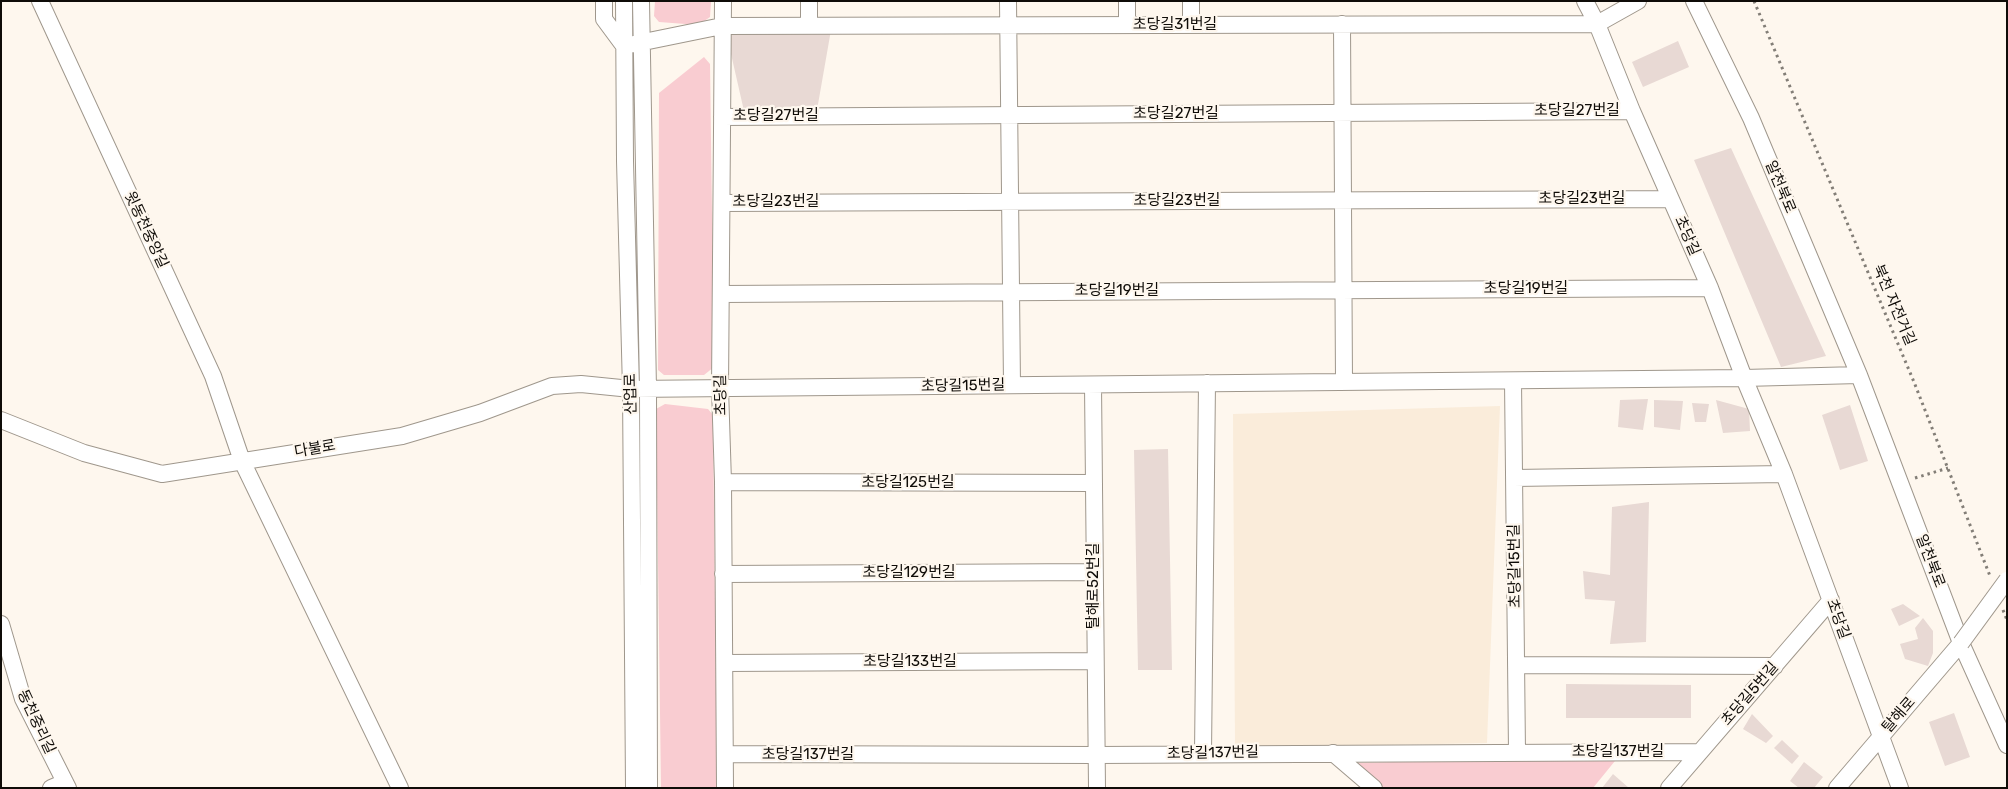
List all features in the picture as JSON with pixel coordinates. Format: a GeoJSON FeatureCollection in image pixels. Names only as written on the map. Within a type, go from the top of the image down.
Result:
{"type":"FeatureCollection","features":[{"type":"Feature","properties":{"kind":"street","name":"윗동천중앙길"},"geometry":{"type":"LineString","coordinates":[[40,1],[213,376],[242,461],[400,788]]}},
{"type":"Feature","properties":{"kind":"street"},"geometry":{"type":"LineString","coordinates":[[604,1],[604,18],[624,46]]}},
{"type":"Feature","properties":{"kind":"street","name":"산업로"},"geometry":{"type":"LineString","coordinates":[[624,1],[625,161],[631,389],[634,788]]}},
{"type":"Feature","properties":{"kind":"street","name":"산업로"},"geometry":{"type":"LineString","coordinates":[[641,1],[648,389],[649,788]]}},
{"type":"Feature","properties":{"kind":"street","name":"초당길"},"geometry":{"type":"LineString","coordinates":[[723,1],[720,388],[723,482],[725,788]]}},
{"type":"Feature","properties":{"kind":"street"},"geometry":{"type":"LineString","coordinates":[[809,1],[809,26]]}},
{"type":"Feature","properties":{"kind":"street"},"geometry":{"type":"LineString","coordinates":[[1008,1],[1012,385]]}},
{"type":"Feature","properties":{"kind":"street"},"geometry":{"type":"LineString","coordinates":[[1127,1],[1127,25]]}},
{"type":"Feature","properties":{"kind":"street"},"geometry":{"type":"LineString","coordinates":[[1191,1],[1191,25]]}},
{"type":"Feature","properties":{"kind":"street","name":"초당길"},"geometry":{"type":"LineString","coordinates":[[1584,1],[1597,24],[1632,111],[1710,288],[1744,378],[1784,474],[1900,788]]}},
{"type":"Feature","properties":{"kind":"street"},"geometry":{"type":"LineString","coordinates":[[1597,24],[1638,1]]}},
{"type":"Feature","properties":{"kind":"street","name":"알천북로"},"geometry":{"type":"LineString","coordinates":[[1694,1],[1751,118],[1859,375],[1961,643],[2007,745]]}},
{"type":"Feature","properties":{"kind":"street"},"geometry":{"type":"LineString","coordinates":[[1342,24],[1344,382]]}},
{"type":"Feature","properties":{"kind":"street","name":"초당길31번길"},"geometry":{"type":"LineString","coordinates":[[624,46],[722,26],[1597,24]]}},
{"type":"Feature","properties":{"kind":"street","name":"초당길27번길"},"geometry":{"type":"LineString","coordinates":[[722,117],[1632,111]]}},
{"type":"Feature","properties":{"kind":"street","name":"초당길23번길"},"geometry":{"type":"LineString","coordinates":[[722,202],[1670,199]]}},
{"type":"Feature","properties":{"kind":"street","name":"초당길19번길"},"geometry":{"type":"LineString","coordinates":[[722,294],[1710,288]]}},
{"type":"Feature","properties":{"kind":"street"},"geometry":{"type":"LineString","coordinates":[[1744,378],[1859,375]]}},
{"type":"Feature","properties":{"kind":"street","name":"초당길15번길"},"geometry":{"type":"LineString","coordinates":[[648,389],[1744,378]]}},
{"type":"Feature","properties":{"kind":"street","name":"초당길15번길"},"geometry":{"type":"LineString","coordinates":[[1513,381],[1517,752]]}},
{"type":"Feature","properties":{"kind":"street","name":"다불로"},"geometry":{"type":"LineString","coordinates":[[1,420],[84,453],[162,474],[402,436],[480,413],[552,386],[581,384],[648,389]]}},
{"type":"Feature","properties":{"kind":"street","name":"탈해로52번길"},"geometry":{"type":"LineString","coordinates":[[1093,384],[1098,788]]}},
{"type":"Feature","properties":{"kind":"street"},"geometry":{"type":"LineString","coordinates":[[1203,753],[1207,384]]}},
{"type":"Feature","properties":{"kind":"street"},"geometry":{"type":"LineString","coordinates":[[1514,478],[1784,474]]}},
{"type":"Feature","properties":{"kind":"street","name":"초당길125번길"},"geometry":{"type":"LineString","coordinates":[[723,482],[1094,484]]}},
{"type":"Feature","properties":{"kind":"street","name":"초당길129번길"},"geometry":{"type":"LineString","coordinates":[[723,574],[1094,572]]}},
{"type":"Feature","properties":{"kind":"street","name":"탈해로"},"geometry":{"type":"LineString","coordinates":[[1837,788],[1961,643],[2000,582]]}},
{"type":"Feature","properties":{"kind":"street","name":"초당길5번길"},"geometry":{"type":"LineString","coordinates":[[1669,788],[1831,600]]}},
{"type":"Feature","properties":{"kind":"street","name":"동천중리길"},"geometry":{"type":"LineString","coordinates":[[1,624],[23,699],[61,786]]}},
{"type":"Feature","properties":{"kind":"street","name":"초당길133번길"},"geometry":{"type":"LineString","coordinates":[[725,663],[1095,661]]}},
{"type":"Feature","properties":{"kind":"street"},"geometry":{"type":"LineString","coordinates":[[1516,665],[1775,666]]}},
{"type":"Feature","properties":{"kind":"street","name":"초당길137번길"},"geometry":{"type":"LineString","coordinates":[[725,754],[1097,755],[1700,752]]}},
{"type":"Feature","properties":{"kind":"street"},"geometry":{"type":"LineString","coordinates":[[1333,753],[1374,788]]}},
{"type":"Feature","properties":{"kind":"path","name":"북천 자전거길"},"geometry":{"type":"LineString","coordinates":[[1754,1],[1911,372],[1948,468],[2000,582]]}},
{"type":"Feature","properties":{"kind":"path"},"geometry":{"type":"LineString","coordinates":[[1900,483],[1948,468]]}},
{"type":"Feature","properties":{"kind":"path"},"geometry":{"type":"LineString","coordinates":[[2000,602],[2007,620]]}},
{"type":"Feature","properties":{"kind":"shaded area"},"geometry":{"type":"Polygon","coordinates":[[[655,1],[711,1],[710,17],[699,25],[659,22],[654,16],[655,1]]]}},
{"type":"Feature","properties":{"kind":"shaded area"},"geometry":{"type":"Polygon","coordinates":[[[704,57],[710,64],[714,367],[704,375],[664,375],[658,370],[659,93],[704,57]]]}},
{"type":"Feature","properties":{"kind":"shaded area"},"geometry":{"type":"Polygon","coordinates":[[[665,404],[708,409],[713,415],[717,788],[661,788],[656,409],[665,404]]]}},
{"type":"Feature","properties":{"kind":"shaded area"},"geometry":{"type":"Polygon","coordinates":[[[1500,406],[1487,743],[1235,748],[1233,414],[1500,406]]]}},
{"type":"Feature","properties":{"kind":"shaded area"},"geometry":{"type":"Polygon","coordinates":[[[1619,756],[1593,788],[1384,788],[1356,763],[1619,756]]]}},
{"type":"Feature","properties":{"kind":"building"},"geometry":{"type":"Polygon","coordinates":[[[831,30],[817,110],[780,107],[744,111],[726,32],[831,30]]]}},
{"type":"Feature","properties":{"kind":"building"},"geometry":{"type":"Polygon","coordinates":[[[1678,41],[1689,67],[1643,87],[1632,62],[1678,41]]]}},
{"type":"Feature","properties":{"kind":"building"},"geometry":{"type":"Polygon","coordinates":[[[1731,148],[1826,356],[1781,367],[1694,160],[1731,148]]]}},
{"type":"Feature","properties":{"kind":"building"},"geometry":{"type":"Polygon","coordinates":[[[1648,399],[1643,430],[1618,427],[1620,400],[1648,399]]]}},
{"type":"Feature","properties":{"kind":"building"},"geometry":{"type":"Polygon","coordinates":[[[1654,400],[1683,401],[1680,430],[1654,427],[1654,400]]]}},
{"type":"Feature","properties":{"kind":"building"},"geometry":{"type":"Polygon","coordinates":[[[1716,400],[1749,409],[1750,431],[1723,433],[1716,400]]]}},
{"type":"Feature","properties":{"kind":"building"},"geometry":{"type":"Polygon","coordinates":[[[1692,403],[1709,404],[1706,422],[1695,422],[1692,403]]]}},
{"type":"Feature","properties":{"kind":"building"},"geometry":{"type":"Polygon","coordinates":[[[1850,405],[1868,461],[1840,470],[1822,415],[1850,405]]]}},
{"type":"Feature","properties":{"kind":"building"},"geometry":{"type":"Polygon","coordinates":[[[1168,449],[1172,670],[1138,670],[1134,450],[1168,449]]]}},
{"type":"Feature","properties":{"kind":"building"},"geometry":{"type":"Polygon","coordinates":[[[1649,502],[1646,642],[1610,644],[1615,601],[1585,599],[1583,571],[1610,575],[1612,507],[1649,502]]]}},
{"type":"Feature","properties":{"kind":"building"},"geometry":{"type":"Polygon","coordinates":[[[1903,604],[1920,616],[1899,626],[1891,609],[1903,604]]]}},
{"type":"Feature","properties":{"kind":"building"},"geometry":{"type":"Polygon","coordinates":[[[1923,618],[1933,631],[1933,653],[1928,666],[1905,659],[1900,644],[1918,639],[1915,628],[1923,618]]]}},
{"type":"Feature","properties":{"kind":"building"},"geometry":{"type":"Polygon","coordinates":[[[1566,684],[1691,685],[1691,718],[1566,718],[1566,684]]]}},
{"type":"Feature","properties":{"kind":"building"},"geometry":{"type":"Polygon","coordinates":[[[1954,713],[1970,757],[1945,766],[1929,722],[1954,713]]]}},
{"type":"Feature","properties":{"kind":"building"},"geometry":{"type":"Polygon","coordinates":[[[1752,714],[1773,736],[1766,743],[1743,729],[1752,714]]]}},
{"type":"Feature","properties":{"kind":"building"},"geometry":{"type":"Polygon","coordinates":[[[1782,740],[1799,756],[1792,764],[1774,748],[1782,740]]]}},
{"type":"Feature","properties":{"kind":"building"},"geometry":{"type":"Polygon","coordinates":[[[1804,762],[1823,777],[1814,788],[1799,788],[1790,781],[1804,762]]]}},
{"type":"Feature","properties":{"kind":"building"},"geometry":{"type":"Polygon","coordinates":[[[1613,774],[1629,788],[1602,788],[1613,774]]]}}]}
